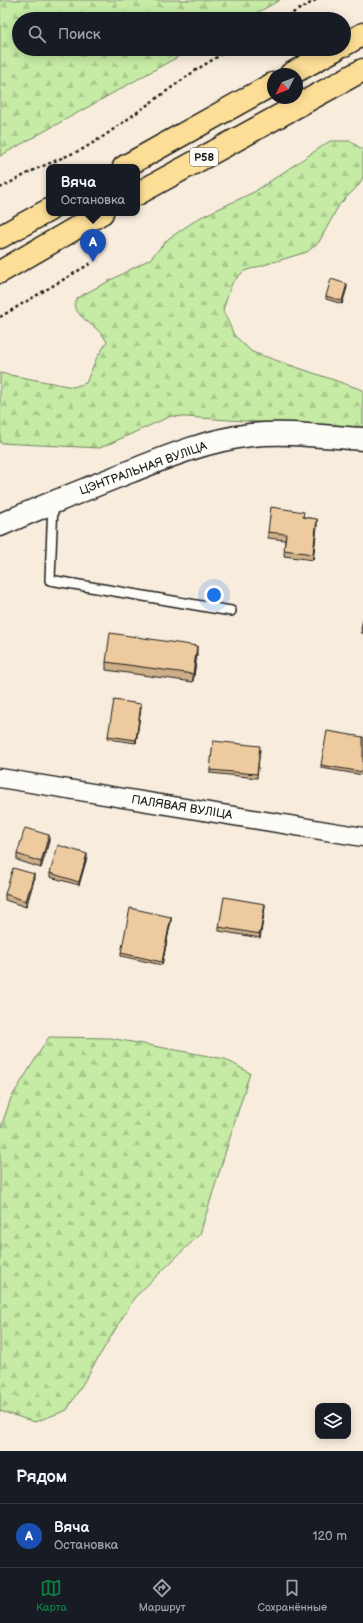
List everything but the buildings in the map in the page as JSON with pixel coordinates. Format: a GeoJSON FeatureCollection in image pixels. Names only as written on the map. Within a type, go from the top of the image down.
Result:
{"type":"FeatureCollection","features":[{"type":"Feature","properties":{"kind":"main road"},"geometry":{"type":"LineString","coordinates":[[351,41],[363,34]]}},
{"type":"Feature","properties":{"kind":"main road"},"geometry":{"type":"LineString","coordinates":[[302,68],[323,56]]}},
{"type":"Feature","properties":{"kind":"main road","name":"Р58"},"geometry":{"type":"LineString","coordinates":[[140,192],[363,70]]}},
{"type":"Feature","properties":{"kind":"main road","name":"Р58"},"geometry":{"type":"LineString","coordinates":[[129,164],[267,87]]}},
{"type":"Feature","properties":{"kind":"main road"},"geometry":{"type":"LineString","coordinates":[[0,238],[46,212]]}},
{"type":"Feature","properties":{"kind":"main road"},"geometry":{"type":"LineString","coordinates":[[0,272],[97,216]]}},
{"type":"Feature","properties":{"kind":"street","name":"ЦЭНТРАЛЬНАЯ ВУЛІЦА"},"geometry":{"type":"LineString","coordinates":[[0,525],[53,502],[188,449],[221,440],[251,435],[283,434],[363,439]]}},
{"type":"Feature","properties":{"kind":"street","name":"ПАЛЯВАЯ ВУЛІЦА"},"geometry":{"type":"LineString","coordinates":[[0,778],[363,837]]}},
{"type":"Feature","properties":{"kind":"lane"},"geometry":{"type":"LineString","coordinates":[[53,502],[50,580],[231,611]]}},
{"type":"Feature","properties":{"kind":"path"},"geometry":{"type":"LineString","coordinates":[[295,12],[316,0]]}},
{"type":"Feature","properties":{"kind":"path"},"geometry":{"type":"LineString","coordinates":[[48,164],[83,149],[104,136],[196,70],[219,56]]}},
{"type":"Feature","properties":{"kind":"path"},"geometry":{"type":"LineString","coordinates":[[0,188],[46,165]]}},
{"type":"Feature","properties":{"kind":"path"},"geometry":{"type":"LineString","coordinates":[[0,317],[93,262]]}},
{"type":"Feature","properties":{"kind":"green space"},"geometry":{"type":"Polygon","coordinates":[[[0,0],[280,0],[259,12],[12,12],[12,56],[179,56],[0,156],[0,0]]]}},
{"type":"Feature","properties":{"kind":"green space"},"geometry":{"type":"Polygon","coordinates":[[[330,141],[350,141],[363,150],[363,177],[359,185],[339,205],[319,242],[307,252],[244,271],[232,283],[223,310],[234,335],[252,352],[363,390],[363,427],[359,429],[171,416],[100,448],[0,443],[0,373],[73,387],[86,383],[96,359],[107,342],[99,331],[80,315],[74,305],[77,298],[150,259],[168,239],[199,218],[254,192],[330,141]]]}},
{"type":"Feature","properties":{"kind":"green space"},"geometry":{"type":"Polygon","coordinates":[[[49,1037],[110,1038],[225,1059],[250,1073],[200,1234],[134,1298],[67,1410],[35,1422],[0,1411],[0,1130],[11,1098],[49,1037]]]}},
{"type":"Feature","properties":{"kind":"place","name":"Вяча"},"geometry":{"type":"Point","coordinates":[93,262]}}]}
